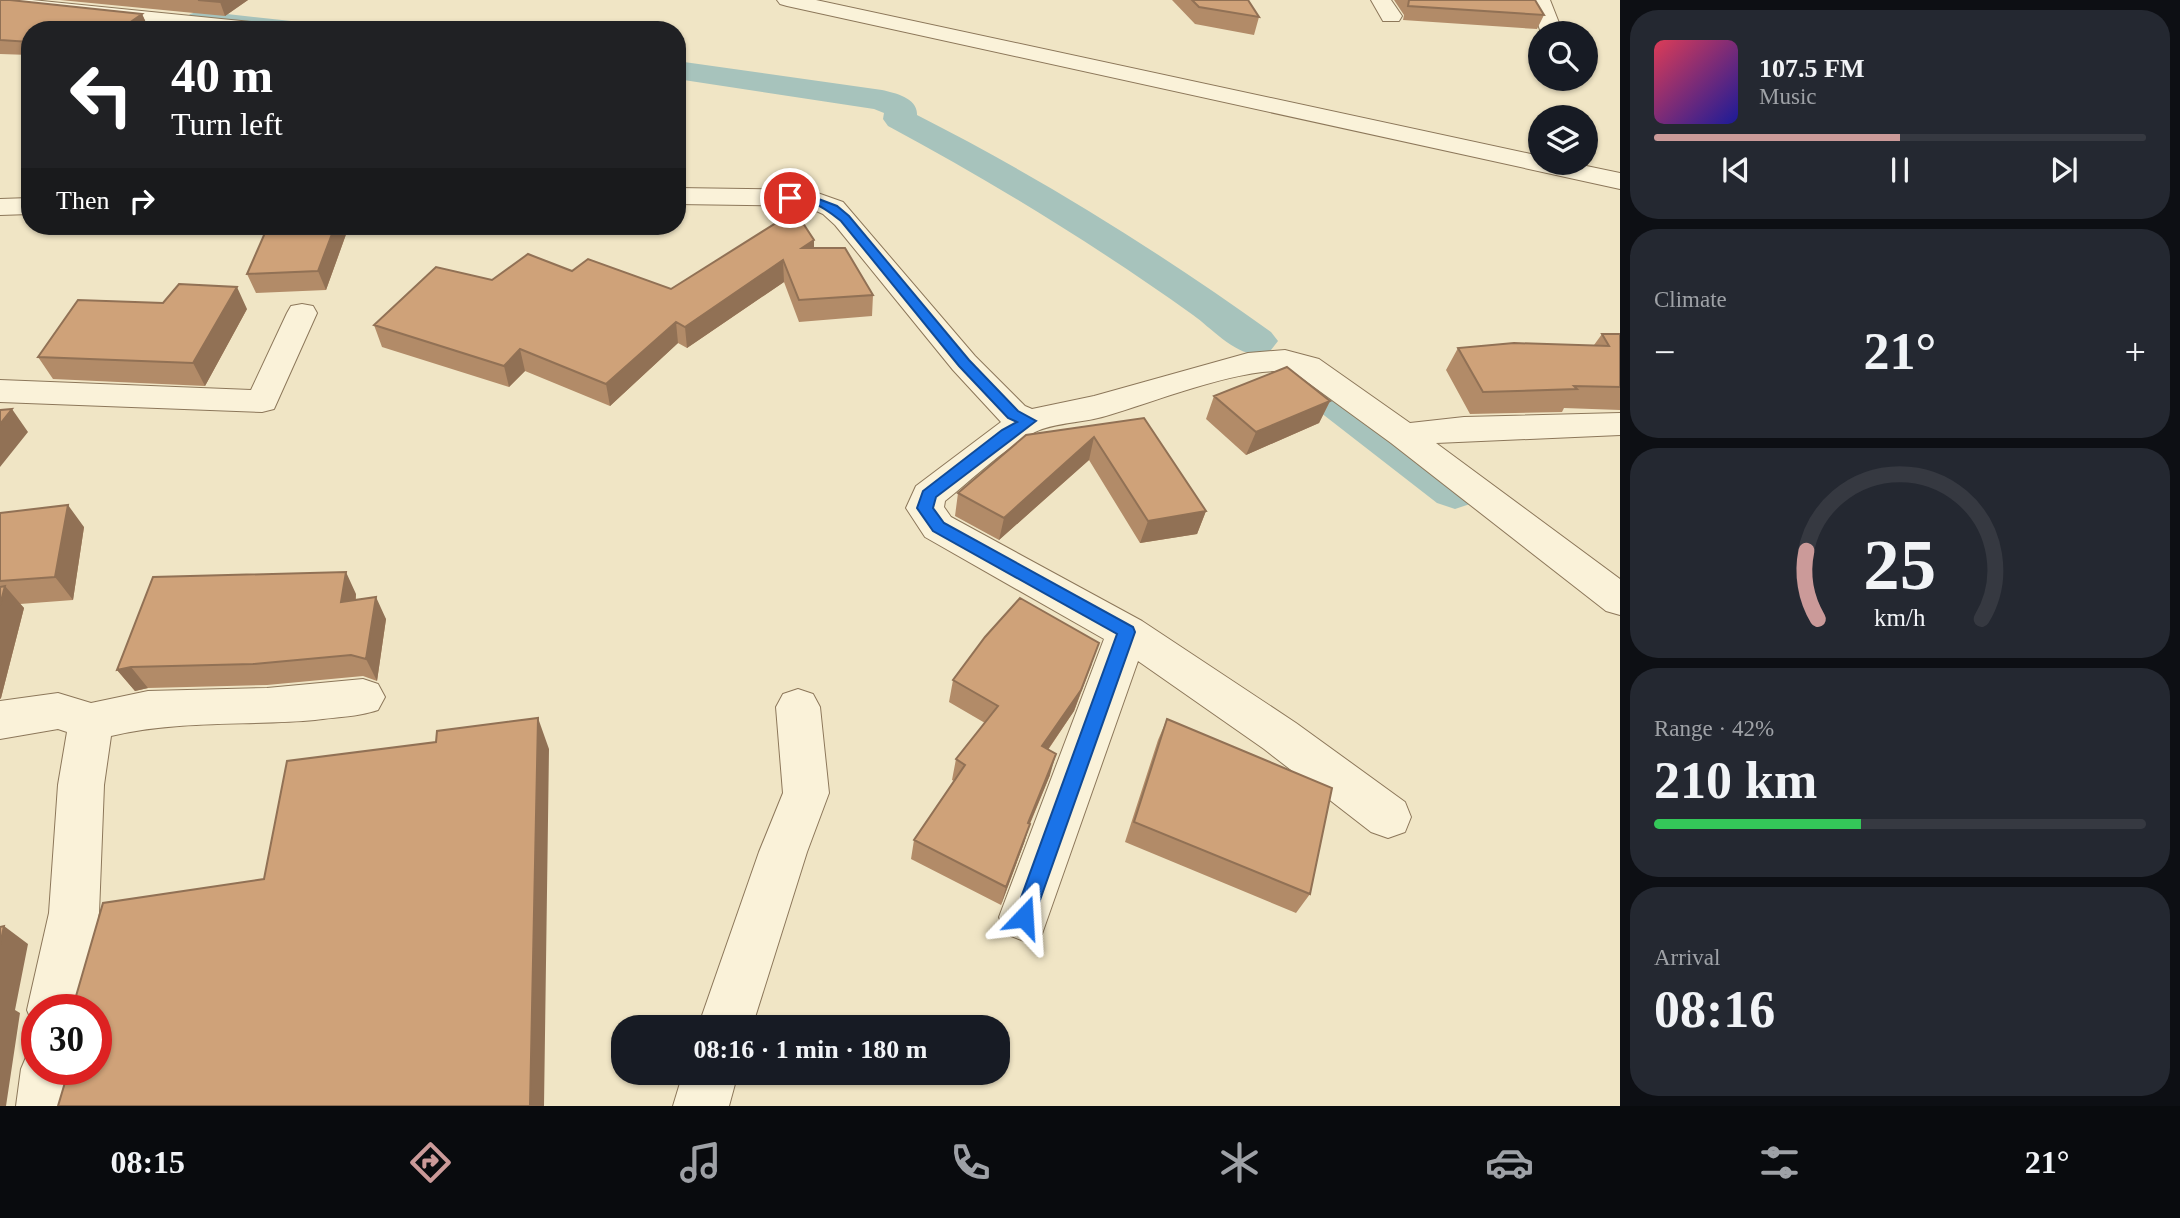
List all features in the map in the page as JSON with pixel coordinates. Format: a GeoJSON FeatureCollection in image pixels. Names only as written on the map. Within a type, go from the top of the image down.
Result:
{"type":"FeatureCollection","features":[{"type":"Feature","properties":{"kind":"street"},"geometry":{"type":"LineString","coordinates":[[787,0],[1620,181]]}},
{"type":"Feature","properties":{"kind":"street"},"geometry":{"type":"LineString","coordinates":[[1540,0],[1548,21]]}},
{"type":"Feature","properties":{"kind":"street"},"geometry":{"type":"LineString","coordinates":[[0,3],[174,21]]}},
{"type":"Feature","properties":{"kind":"street"},"geometry":{"type":"LineString","coordinates":[[686,196],[808,198],[833,208],[964,363],[1013,414],[1029,421]]}},
{"type":"Feature","properties":{"kind":"street"},"geometry":{"type":"LineString","coordinates":[[0,207],[21,206]]}},
{"type":"Feature","properties":{"kind":"street"},"geometry":{"type":"LineString","coordinates":[[0,391],[262,401],[302,313]]}},
{"type":"Feature","properties":{"kind":"street"},"geometry":{"type":"LineString","coordinates":[[1388,817],[1280,736],[1127,632],[938,527],[925,508],[929,495],[997,441],[1029,421],[1096,407],[1248,363],[1285,360],[1307,366],[1403,435],[1620,600]]}},
{"type":"Feature","properties":{"kind":"street"},"geometry":{"type":"LineString","coordinates":[[1403,435],[1464,429],[1620,424]]}},
{"type":"Feature","properties":{"kind":"street"},"geometry":{"type":"LineString","coordinates":[[1024,917],[1127,632]]}},
{"type":"Feature","properties":{"kind":"street"},"geometry":{"type":"LineString","coordinates":[[0,720],[58,711],[91,722],[148,709],[267,706],[363,697]]}},
{"type":"Feature","properties":{"kind":"street"},"geometry":{"type":"LineString","coordinates":[[729,1015],[783,852],[806,793],[798,707]]}},
{"type":"Feature","properties":{"kind":"street"},"geometry":{"type":"LineString","coordinates":[[57,994],[74,913],[81,785],[91,722]]}},
{"type":"Feature","properties":{"kind":"street"},"geometry":{"type":"LineString","coordinates":[[44,1106],[46,1085]]}},
{"type":"Feature","properties":{"kind":"street"},"geometry":{"type":"LineString","coordinates":[[701,1106],[707,1085]]}},
{"type":"Feature","properties":{"kind":"building"},"geometry":{"type":"Polygon","coordinates":[[[0,0],[142,14],[132,21],[21,21],[21,41],[0,40],[0,0]]]}},
{"type":"Feature","properties":{"kind":"building"},"geometry":{"type":"Polygon","coordinates":[[[1192,0],[1248,0],[1259,17],[1199,7],[1192,0]]]}},
{"type":"Feature","properties":{"kind":"building"},"geometry":{"type":"Polygon","coordinates":[[[1409,0],[1535,0],[1544,15],[1408,6],[1409,0]]]}},
{"type":"Feature","properties":{"kind":"building"},"geometry":{"type":"Polygon","coordinates":[[[795,211],[814,240],[802,248],[845,248],[873,295],[799,300],[783,260],[685,327],[676,322],[606,384],[520,349],[504,366],[374,325],[436,267],[492,280],[528,254],[572,271],[588,259],[671,289],[795,211]]]}},
{"type":"Feature","properties":{"kind":"building"},"geometry":{"type":"Polygon","coordinates":[[[264,235],[332,235],[318,271],[247,274],[264,235]]]}},
{"type":"Feature","properties":{"kind":"building"},"geometry":{"type":"Polygon","coordinates":[[[179,284],[237,287],[193,363],[38,357],[78,300],[163,303],[179,284]]]}},
{"type":"Feature","properties":{"kind":"building"},"geometry":{"type":"Polygon","coordinates":[[[1602,334],[1620,334],[1620,387],[1574,386],[1577,389],[1483,392],[1458,348],[1514,343],[1609,346],[1602,334]]]}},
{"type":"Feature","properties":{"kind":"building"},"geometry":{"type":"Polygon","coordinates":[[[1287,367],[1330,401],[1256,432],[1214,396],[1287,367]]]}},
{"type":"Feature","properties":{"kind":"building"},"geometry":{"type":"Polygon","coordinates":[[[12,409],[0,424],[0,410],[12,409]]]}},
{"type":"Feature","properties":{"kind":"building"},"geometry":{"type":"Polygon","coordinates":[[[1144,418],[1206,511],[1148,521],[1094,437],[1004,518],[958,493],[1026,435],[1144,418]]]}},
{"type":"Feature","properties":{"kind":"building"},"geometry":{"type":"Polygon","coordinates":[[[68,505],[55,577],[0,581],[0,513],[68,505]]]}},
{"type":"Feature","properties":{"kind":"building"},"geometry":{"type":"Polygon","coordinates":[[[346,572],[341,602],[376,597],[366,659],[351,655],[253,664],[131,667],[117,670],[153,577],[346,572]]]}},
{"type":"Feature","properties":{"kind":"building"},"geometry":{"type":"Polygon","coordinates":[[[5,586],[0,605],[0,587],[5,586]]]}},
{"type":"Feature","properties":{"kind":"building"},"geometry":{"type":"Polygon","coordinates":[[[1020,598],[1099,643],[1081,690],[1042,746],[1056,754],[1006,887],[914,840],[965,765],[956,759],[998,706],[953,680],[985,637],[1020,598]]]}},
{"type":"Feature","properties":{"kind":"building"},"geometry":{"type":"Polygon","coordinates":[[[538,718],[530,1106],[58,1106],[64,1085],[112,1085],[112,994],[77,994],[103,903],[264,879],[287,761],[436,742],[437,731],[538,718]]]}},
{"type":"Feature","properties":{"kind":"building"},"geometry":{"type":"Polygon","coordinates":[[[1167,719],[1332,788],[1310,894],[1134,822],[1167,719]]]}},
{"type":"Feature","properties":{"kind":"building"},"geometry":{"type":"Polygon","coordinates":[[[4,926],[0,945],[0,927],[4,926]]]}},
{"type":"Feature","properties":{"kind":"waterway"},"geometry":{"type":"LineString","coordinates":[[200,20],[209,21]]}},
{"type":"Feature","properties":{"kind":"waterway"},"geometry":{"type":"LineString","coordinates":[[686,71],[882,100],[901,109],[900,119],[972,156],[1081,222],[1187,291],[1256,341]]}},
{"type":"Feature","properties":{"kind":"waterway"},"geometry":{"type":"LineString","coordinates":[[1323,392],[1455,491]]}},
{"type":"Feature","properties":{"kind":"route"},"geometry":{"type":"LineString","coordinates":[[790,198],[808,198],[833,208],[845,219],[964,363],[1013,414],[1029,421],[1007,433],[929,495],[925,508],[938,527],[1127,632],[1024,917]]}}]}
